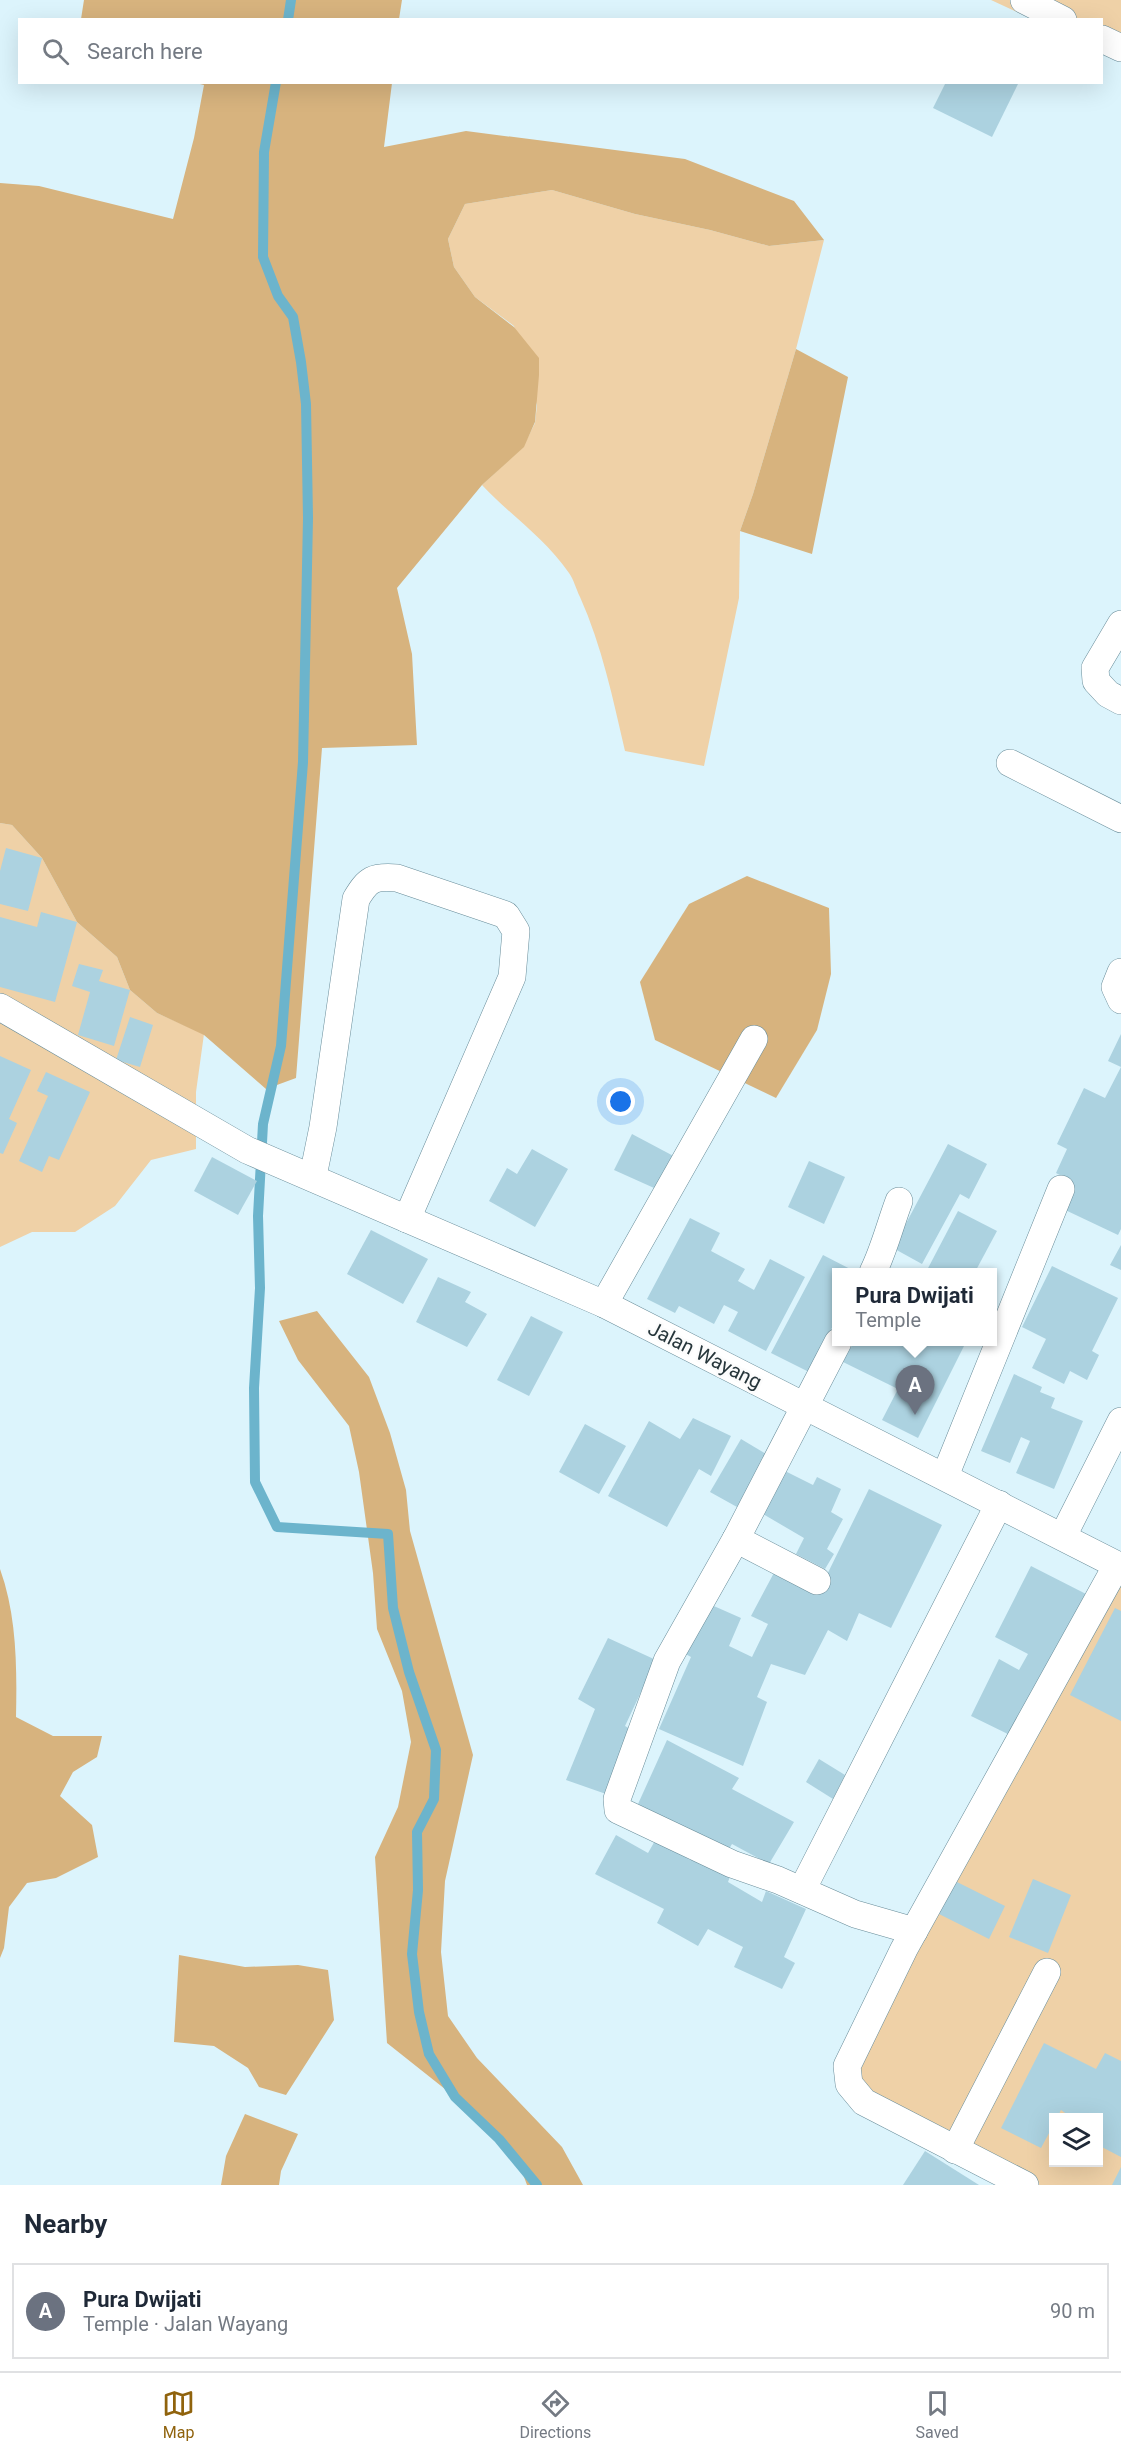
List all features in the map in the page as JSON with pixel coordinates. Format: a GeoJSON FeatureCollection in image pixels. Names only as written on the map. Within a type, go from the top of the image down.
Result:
{"type":"FeatureCollection","features":[{"type":"Feature","properties":{"kind":"street"},"geometry":{"type":"LineString","coordinates":[[1024,0],[1059,18]]}},
{"type":"Feature","properties":{"kind":"street"},"geometry":{"type":"LineString","coordinates":[[1103,40],[1121,48]]}},
{"type":"Feature","properties":{"kind":"street"},"geometry":{"type":"LineString","coordinates":[[1121,624],[1095,668],[1096,681],[1108,694],[1121,701]]}},
{"type":"Feature","properties":{"kind":"street"},"geometry":{"type":"LineString","coordinates":[[1010,764],[1121,819]]}},
{"type":"Feature","properties":{"kind":"street"},"geometry":{"type":"LineString","coordinates":[[313,1176],[323,1127],[356,899],[364,885],[378,876],[396,878],[506,915],[516,931],[512,977],[407,1219]]}},
{"type":"Feature","properties":{"kind":"street"},"geometry":{"type":"LineString","coordinates":[[1121,972],[1115,987],[1121,1000]]}},
{"type":"Feature","properties":{"kind":"street","name":"Jalan Wayang"},"geometry":{"type":"LineString","coordinates":[[0,1007],[247,1150],[313,1176],[604,1304],[1119,1566]]}},
{"type":"Feature","properties":{"kind":"street"},"geometry":{"type":"LineString","coordinates":[[604,1304],[754,1039]]}},
{"type":"Feature","properties":{"kind":"street"},"geometry":{"type":"LineString","coordinates":[[945,1476],[1061,1189]]}},
{"type":"Feature","properties":{"kind":"street"},"geometry":{"type":"LineString","coordinates":[[875,1268],[883,1252],[899,1201]]}},
{"type":"Feature","properties":{"kind":"street"},"geometry":{"type":"LineString","coordinates":[[835,1346],[736,1539],[667,1661],[617,1799],[618,1810],[732,1864],[802,1890],[855,1914],[914,1931]]}},
{"type":"Feature","properties":{"kind":"street"},"geometry":{"type":"LineString","coordinates":[[1063,1536],[1121,1421]]}},
{"type":"Feature","properties":{"kind":"street"},"geometry":{"type":"LineString","coordinates":[[802,1890],[999,1504]]}},
{"type":"Feature","properties":{"kind":"street"},"geometry":{"type":"LineString","coordinates":[[736,1539],[817,1581]]}},
{"type":"Feature","properties":{"kind":"street"},"geometry":{"type":"LineString","coordinates":[[1025,2185],[864,2102],[849,2084],[847,2066],[914,1931],[1119,1566]]}},
{"type":"Feature","properties":{"kind":"street"},"geometry":{"type":"LineString","coordinates":[[955,2150],[1047,1972]]}},
{"type":"Feature","properties":{"kind":"shaded area"},"geometry":{"type":"Polygon","coordinates":[[[84,0],[402,0],[399,18],[81,18],[84,0]]]}},
{"type":"Feature","properties":{"kind":"shaded area"},"geometry":{"type":"Polygon","coordinates":[[[991,0],[1121,0],[1121,62],[1103,53],[1103,18],[1030,18],[991,0]]]}},
{"type":"Feature","properties":{"kind":"shaded area"},"geometry":{"type":"Polygon","coordinates":[[[200,84],[392,84],[384,147],[466,131],[685,159],[794,201],[824,240],[769,246],[710,230],[635,214],[552,190],[465,204],[448,239],[454,267],[475,297],[514,327],[539,358],[535,422],[524,447],[482,485],[397,588],[412,654],[417,745],[322,748],[296,1078],[266,1089],[204,1035],[157,1013],[130,990],[117,957],[77,922],[42,858],[12,825],[0,823],[0,183],[39,186],[173,219],[194,138],[204,85],[200,84]]]}},
{"type":"Feature","properties":{"kind":"shaded area"},"geometry":{"type":"Polygon","coordinates":[[[552,190],[635,214],[710,230],[769,246],[824,240],[796,349],[740,531],[739,598],[704,766],[625,751],[601,654],[571,576],[560,560],[482,485],[523,447],[535,423],[537,405],[514,326],[475,297],[454,267],[448,239],[465,204],[552,190]]]}},
{"type":"Feature","properties":{"kind":"shaded area"},"geometry":{"type":"Polygon","coordinates":[[[796,349],[848,377],[812,554],[740,531],[796,349]]]}},
{"type":"Feature","properties":{"kind":"shaded area"},"geometry":{"type":"Polygon","coordinates":[[[0,823],[12,825],[42,858],[77,922],[117,957],[130,990],[157,1013],[204,1034],[196,1092],[196,1149],[151,1160],[115,1206],[75,1232],[32,1232],[0,1247],[0,823]]]}},
{"type":"Feature","properties":{"kind":"shaded area"},"geometry":{"type":"Polygon","coordinates":[[[747,876],[829,908],[831,974],[817,1030],[776,1098],[655,1040],[640,982],[689,904],[747,876]]]}},
{"type":"Feature","properties":{"kind":"shaded area"},"geometry":{"type":"Polygon","coordinates":[[[317,1311],[369,1377],[390,1433],[406,1490],[410,1531],[473,1755],[445,1881],[441,1952],[448,2016],[477,2058],[562,2147],[583,2185],[527,2185],[520,2166],[455,2097],[387,2043],[375,1857],[398,1807],[411,1742],[402,1691],[377,1629],[373,1573],[359,1472],[349,1426],[298,1360],[279,1321],[317,1311]]]}},
{"type":"Feature","properties":{"kind":"shaded area"},"geometry":{"type":"Polygon","coordinates":[[[1117,1565],[1121,1567],[1121,2185],[1032,2185],[849,2084],[1117,1565]]]}},
{"type":"Feature","properties":{"kind":"shaded area"},"geometry":{"type":"Polygon","coordinates":[[[0,1569],[13,1624],[16,1661],[16,1717],[53,1736],[102,1736],[97,1757],[73,1772],[60,1796],[92,1825],[98,1857],[56,1878],[27,1883],[9,1907],[4,1948],[0,1958],[0,1569]]]}},
{"type":"Feature","properties":{"kind":"shaded area"},"geometry":{"type":"Polygon","coordinates":[[[179,1955],[245,1967],[298,1965],[328,1970],[334,2020],[286,2095],[259,2087],[248,2068],[214,2046],[174,2042],[179,1955]]]}},
{"type":"Feature","properties":{"kind":"shaded area"},"geometry":{"type":"Polygon","coordinates":[[[245,2114],[298,2134],[281,2171],[279,2185],[221,2185],[226,2156],[245,2114]]]}},
{"type":"Feature","properties":{"kind":"building"},"geometry":{"type":"Polygon","coordinates":[[[945,84],[1018,84],[992,137],[933,108],[945,84]]]}},
{"type":"Feature","properties":{"kind":"building"},"geometry":{"type":"Polygon","coordinates":[[[6,848],[42,858],[28,911],[0,904],[0,871],[6,848]]]}},
{"type":"Feature","properties":{"kind":"building"},"geometry":{"type":"Polygon","coordinates":[[[41,912],[77,922],[55,1002],[0,987],[0,917],[37,927],[41,912]]]}},
{"type":"Feature","properties":{"kind":"building"},"geometry":{"type":"Polygon","coordinates":[[[79,964],[103,970],[99,981],[130,990],[114,1046],[78,1035],[90,992],[72,986],[79,964]]]}},
{"type":"Feature","properties":{"kind":"building"},"geometry":{"type":"Polygon","coordinates":[[[130,1017],[153,1025],[140,1067],[116,1060],[130,1017]]]}},
{"type":"Feature","properties":{"kind":"building"},"geometry":{"type":"Polygon","coordinates":[[[1121,1034],[1121,1067],[1108,1061],[1121,1034]]]}},
{"type":"Feature","properties":{"kind":"building"},"geometry":{"type":"Polygon","coordinates":[[[0,1056],[31,1070],[9,1119],[17,1123],[3,1154],[0,1153],[0,1056]]]}},
{"type":"Feature","properties":{"kind":"building"},"geometry":{"type":"Polygon","coordinates":[[[1121,1067],[1121,1229],[1118,1235],[1061,1208],[1073,1182],[1056,1173],[1067,1149],[1057,1144],[1084,1088],[1105,1098],[1121,1067]]]}},
{"type":"Feature","properties":{"kind":"building"},"geometry":{"type":"Polygon","coordinates":[[[46,1072],[90,1092],[59,1160],[49,1156],[42,1172],[19,1161],[48,1096],[37,1091],[46,1072]]]}},
{"type":"Feature","properties":{"kind":"building"},"geometry":{"type":"Polygon","coordinates":[[[632,1134],[681,1160],[663,1192],[614,1170],[632,1134]]]}},
{"type":"Feature","properties":{"kind":"building"},"geometry":{"type":"Polygon","coordinates":[[[948,1144],[987,1164],[969,1199],[960,1194],[922,1264],[893,1248],[948,1144]]]}},
{"type":"Feature","properties":{"kind":"building"},"geometry":{"type":"Polygon","coordinates":[[[532,1149],[568,1169],[535,1227],[489,1201],[507,1168],[517,1174],[532,1149]]]}},
{"type":"Feature","properties":{"kind":"building"},"geometry":{"type":"Polygon","coordinates":[[[212,1157],[257,1181],[238,1215],[194,1191],[212,1157]]]}},
{"type":"Feature","properties":{"kind":"building"},"geometry":{"type":"Polygon","coordinates":[[[809,1161],[845,1177],[824,1224],[788,1207],[809,1161]]]}},
{"type":"Feature","properties":{"kind":"building"},"geometry":{"type":"Polygon","coordinates":[[[958,1211],[997,1231],[977,1268],[928,1268],[958,1211]]]}},
{"type":"Feature","properties":{"kind":"building"},"geometry":{"type":"Polygon","coordinates":[[[690,1218],[720,1233],[711,1251],[745,1269],[738,1281],[754,1290],[770,1259],[805,1277],[766,1351],[728,1331],[738,1312],[724,1305],[714,1324],[679,1306],[675,1313],[647,1299],[690,1218]]]}},
{"type":"Feature","properties":{"kind":"building"},"geometry":{"type":"Polygon","coordinates":[[[371,1230],[428,1259],[403,1304],[347,1274],[371,1230]]]}},
{"type":"Feature","properties":{"kind":"building"},"geometry":{"type":"Polygon","coordinates":[[[1121,1245],[1121,1270],[1110,1265],[1121,1245]]]}},
{"type":"Feature","properties":{"kind":"building"},"geometry":{"type":"Polygon","coordinates":[[[823,1255],[848,1268],[832,1268],[832,1328],[809,1372],[771,1353],[823,1255]]]}},
{"type":"Feature","properties":{"kind":"building"},"geometry":{"type":"Polygon","coordinates":[[[1052,1266],[1118,1298],[1092,1351],[1099,1355],[1087,1380],[1070,1371],[1064,1384],[1032,1368],[1046,1339],[1022,1327],[1052,1266]]]}},
{"type":"Feature","properties":{"kind":"building"},"geometry":{"type":"Polygon","coordinates":[[[438,1277],[471,1292],[465,1302],[487,1314],[467,1347],[416,1322],[438,1277]]]}},
{"type":"Feature","properties":{"kind":"building"},"geometry":{"type":"Polygon","coordinates":[[[531,1316],[563,1332],[529,1396],[497,1380],[531,1316]]]}},
{"type":"Feature","properties":{"kind":"building"},"geometry":{"type":"Polygon","coordinates":[[[852,1346],[964,1346],[918,1438],[882,1420],[898,1389],[843,1362],[852,1346]]]}},
{"type":"Feature","properties":{"kind":"building"},"geometry":{"type":"Polygon","coordinates":[[[1014,1374],[1042,1387],[1040,1392],[1055,1398],[1051,1408],[1083,1421],[1054,1489],[1016,1473],[1030,1441],[1021,1437],[1010,1463],[981,1451],[1014,1374]]]}},
{"type":"Feature","properties":{"kind":"building"},"geometry":{"type":"Polygon","coordinates":[[[693,1418],[731,1436],[711,1476],[699,1469],[667,1527],[608,1496],[649,1421],[680,1439],[693,1418]]]}},
{"type":"Feature","properties":{"kind":"building"},"geometry":{"type":"Polygon","coordinates":[[[585,1424],[626,1446],[599,1494],[559,1472],[585,1424]]]}},
{"type":"Feature","properties":{"kind":"building"},"geometry":{"type":"Polygon","coordinates":[[[741,1439],[766,1454],[737,1507],[710,1492],[741,1439]]]}},
{"type":"Feature","properties":{"kind":"building"},"geometry":{"type":"Polygon","coordinates":[[[785,1471],[813,1485],[817,1477],[841,1489],[831,1512],[843,1519],[827,1549],[834,1554],[825,1569],[796,1554],[804,1538],[763,1514],[785,1471]]]}},
{"type":"Feature","properties":{"kind":"building"},"geometry":{"type":"Polygon","coordinates":[[[869,1489],[942,1525],[891,1628],[859,1613],[847,1641],[828,1630],[805,1675],[771,1664],[757,1697],[767,1702],[743,1766],[659,1729],[691,1657],[682,1652],[707,1603],[741,1618],[729,1646],[752,1657],[768,1624],[751,1616],[776,1569],[820,1589],[869,1489]]]}},
{"type":"Feature","properties":{"kind":"building"},"geometry":{"type":"Polygon","coordinates":[[[1031,1566],[1088,1595],[1016,1738],[971,1716],[999,1659],[1019,1670],[1028,1654],[995,1637],[1031,1566]]]}},
{"type":"Feature","properties":{"kind":"building"},"geometry":{"type":"Polygon","coordinates":[[[1115,1608],[1121,1611],[1121,1721],[1070,1695],[1115,1608]]]}},
{"type":"Feature","properties":{"kind":"building"},"geometry":{"type":"Polygon","coordinates":[[[608,1638],[656,1660],[625,1726],[634,1731],[606,1794],[566,1780],[595,1709],[578,1699],[608,1638]]]}},
{"type":"Feature","properties":{"kind":"building"},"geometry":{"type":"Polygon","coordinates":[[[667,1740],[739,1778],[732,1789],[794,1822],[769,1864],[732,1844],[726,1854],[638,1804],[667,1740]]]}},
{"type":"Feature","properties":{"kind":"building"},"geometry":{"type":"Polygon","coordinates":[[[819,1759],[845,1775],[833,1799],[806,1782],[819,1759]]]}},
{"type":"Feature","properties":{"kind":"building"},"geometry":{"type":"Polygon","coordinates":[[[616,1835],[648,1853],[656,1839],[690,1860],[696,1851],[732,1871],[728,1882],[762,1902],[766,1891],[806,1909],[784,1957],[795,1963],[782,1989],[734,1967],[743,1947],[708,1929],[698,1946],[657,1923],[664,1909],[595,1874],[616,1835]]]}},
{"type":"Feature","properties":{"kind":"building"},"geometry":{"type":"Polygon","coordinates":[[[1033,1879],[1071,1895],[1048,1953],[1009,1937],[1033,1879]]]}},
{"type":"Feature","properties":{"kind":"building"},"geometry":{"type":"Polygon","coordinates":[[[953,1880],[1005,1906],[989,1939],[937,1913],[953,1880]]]}},
{"type":"Feature","properties":{"kind":"building"},"geometry":{"type":"Polygon","coordinates":[[[1044,2043],[1096,2069],[1105,2053],[1121,2061],[1121,2157],[1103,2148],[1103,2113],[1065,2113],[1061,2110],[1060,2113],[1049,2113],[1049,2133],[1041,2148],[1001,2128],[1044,2043]]]}},
{"type":"Feature","properties":{"kind":"building"},"geometry":{"type":"Polygon","coordinates":[[[925,2151],[979,2185],[903,2185],[925,2151]]]}},
{"type":"Feature","properties":{"kind":"building"},"geometry":{"type":"Polygon","coordinates":[[[1121,2167],[1121,2185],[1112,2185],[1121,2167]]]}},
{"type":"Feature","properties":{"kind":"waterway"},"geometry":{"type":"LineString","coordinates":[[288,18],[291,0]]}},
{"type":"Feature","properties":{"kind":"waterway"},"geometry":{"type":"LineString","coordinates":[[276,84],[264,152],[263,257],[278,296],[293,317],[301,362],[306,404],[308,518],[303,762],[281,1046],[263,1124],[258,1216],[260,1288],[254,1388],[255,1482],[277,1527],[388,1534],[393,1608],[409,1672],[436,1750],[434,1799],[417,1832],[418,1890],[412,1954],[419,2012],[429,2054],[455,2097],[499,2139],[537,2185]]}},
{"type":"Feature","properties":{"kind":"place","name":"Pura Dwijati"},"geometry":{"type":"Point","coordinates":[915,1415]}}]}
